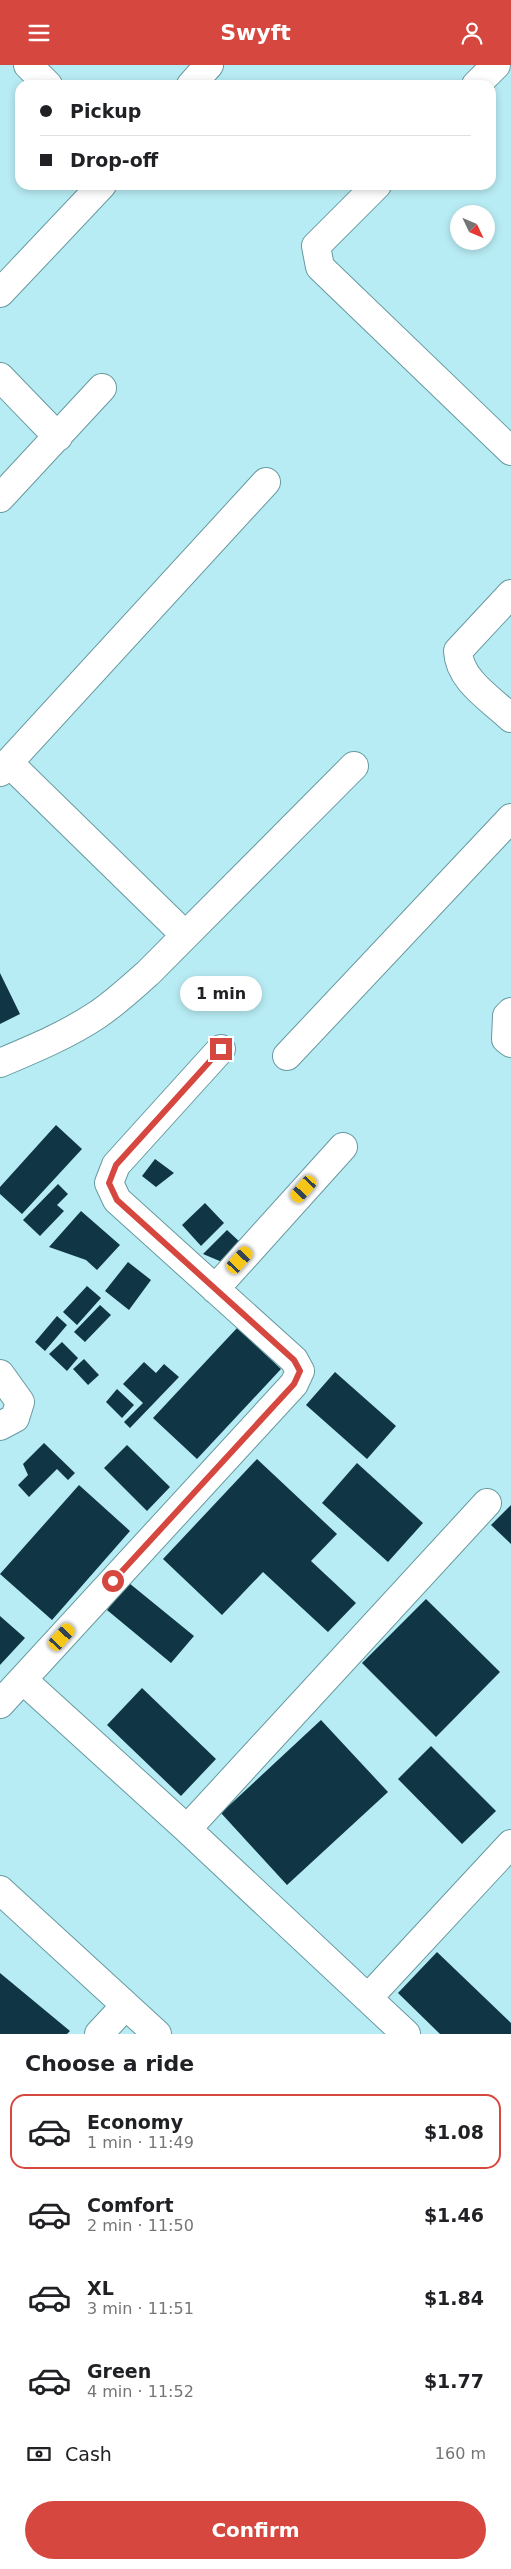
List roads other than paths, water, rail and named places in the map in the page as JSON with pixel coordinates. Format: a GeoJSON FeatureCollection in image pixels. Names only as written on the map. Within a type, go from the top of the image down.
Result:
{"type":"FeatureCollection","features":[{"type":"Feature","properties":{"kind":"street"},"geometry":{"type":"LineString","coordinates":[[28,65],[43,80]]}},
{"type":"Feature","properties":{"kind":"street"},"geometry":{"type":"LineString","coordinates":[[196,80],[209,65]]}},
{"type":"Feature","properties":{"kind":"street"},"geometry":{"type":"LineString","coordinates":[[481,80],[496,65]]}},
{"type":"Feature","properties":{"kind":"street"},"geometry":{"type":"LineString","coordinates":[[0,293],[97,190]]}},
{"type":"Feature","properties":{"kind":"street"},"geometry":{"type":"LineString","coordinates":[[372,190],[316,246],[320,267],[511,451]]}},
{"type":"Feature","properties":{"kind":"street"},"geometry":{"type":"LineString","coordinates":[[0,377],[58,437]]}},
{"type":"Feature","properties":{"kind":"street"},"geometry":{"type":"LineString","coordinates":[[0,498],[102,387]]}},
{"type":"Feature","properties":{"kind":"street"},"geometry":{"type":"LineString","coordinates":[[184,934],[5,768],[266,482]]}},
{"type":"Feature","properties":{"kind":"street"},"geometry":{"type":"LineString","coordinates":[[511,594],[458,651],[458,662],[463,673],[511,718]]}},
{"type":"Feature","properties":{"kind":"street"},"geometry":{"type":"LineString","coordinates":[[0,1063],[52,1040],[97,1015],[148,973],[184,934],[354,766]]}},
{"type":"Feature","properties":{"kind":"street"},"geometry":{"type":"LineString","coordinates":[[287,1056],[511,819]]}},
{"type":"Feature","properties":{"kind":"street"},"geometry":{"type":"LineString","coordinates":[[511,1012],[507,1016],[506,1039],[511,1043]]}},
{"type":"Feature","properties":{"kind":"street"},"geometry":{"type":"LineString","coordinates":[[0,1704],[294,1384],[300,1371],[294,1360],[117,1200],[109,1183],[116,1165],[221,1049]]}},
{"type":"Feature","properties":{"kind":"street"},"geometry":{"type":"LineString","coordinates":[[215,1289],[342,1147]]}},
{"type":"Feature","properties":{"kind":"street"},"geometry":{"type":"LineString","coordinates":[[0,1374],[20,1402],[15,1418],[0,1427]]}},
{"type":"Feature","properties":{"kind":"street"},"geometry":{"type":"LineString","coordinates":[[187,1829],[488,1503]]}},
{"type":"Feature","properties":{"kind":"street"},"geometry":{"type":"LineString","coordinates":[[23,1680],[187,1829],[406,2034]]}},
{"type":"Feature","properties":{"kind":"street"},"geometry":{"type":"LineString","coordinates":[[368,1998],[511,1844]]}},
{"type":"Feature","properties":{"kind":"street"},"geometry":{"type":"LineString","coordinates":[[0,1890],[157,2034]]}},
{"type":"Feature","properties":{"kind":"street"},"geometry":{"type":"LineString","coordinates":[[99,2034],[125,2006]]}}]}
